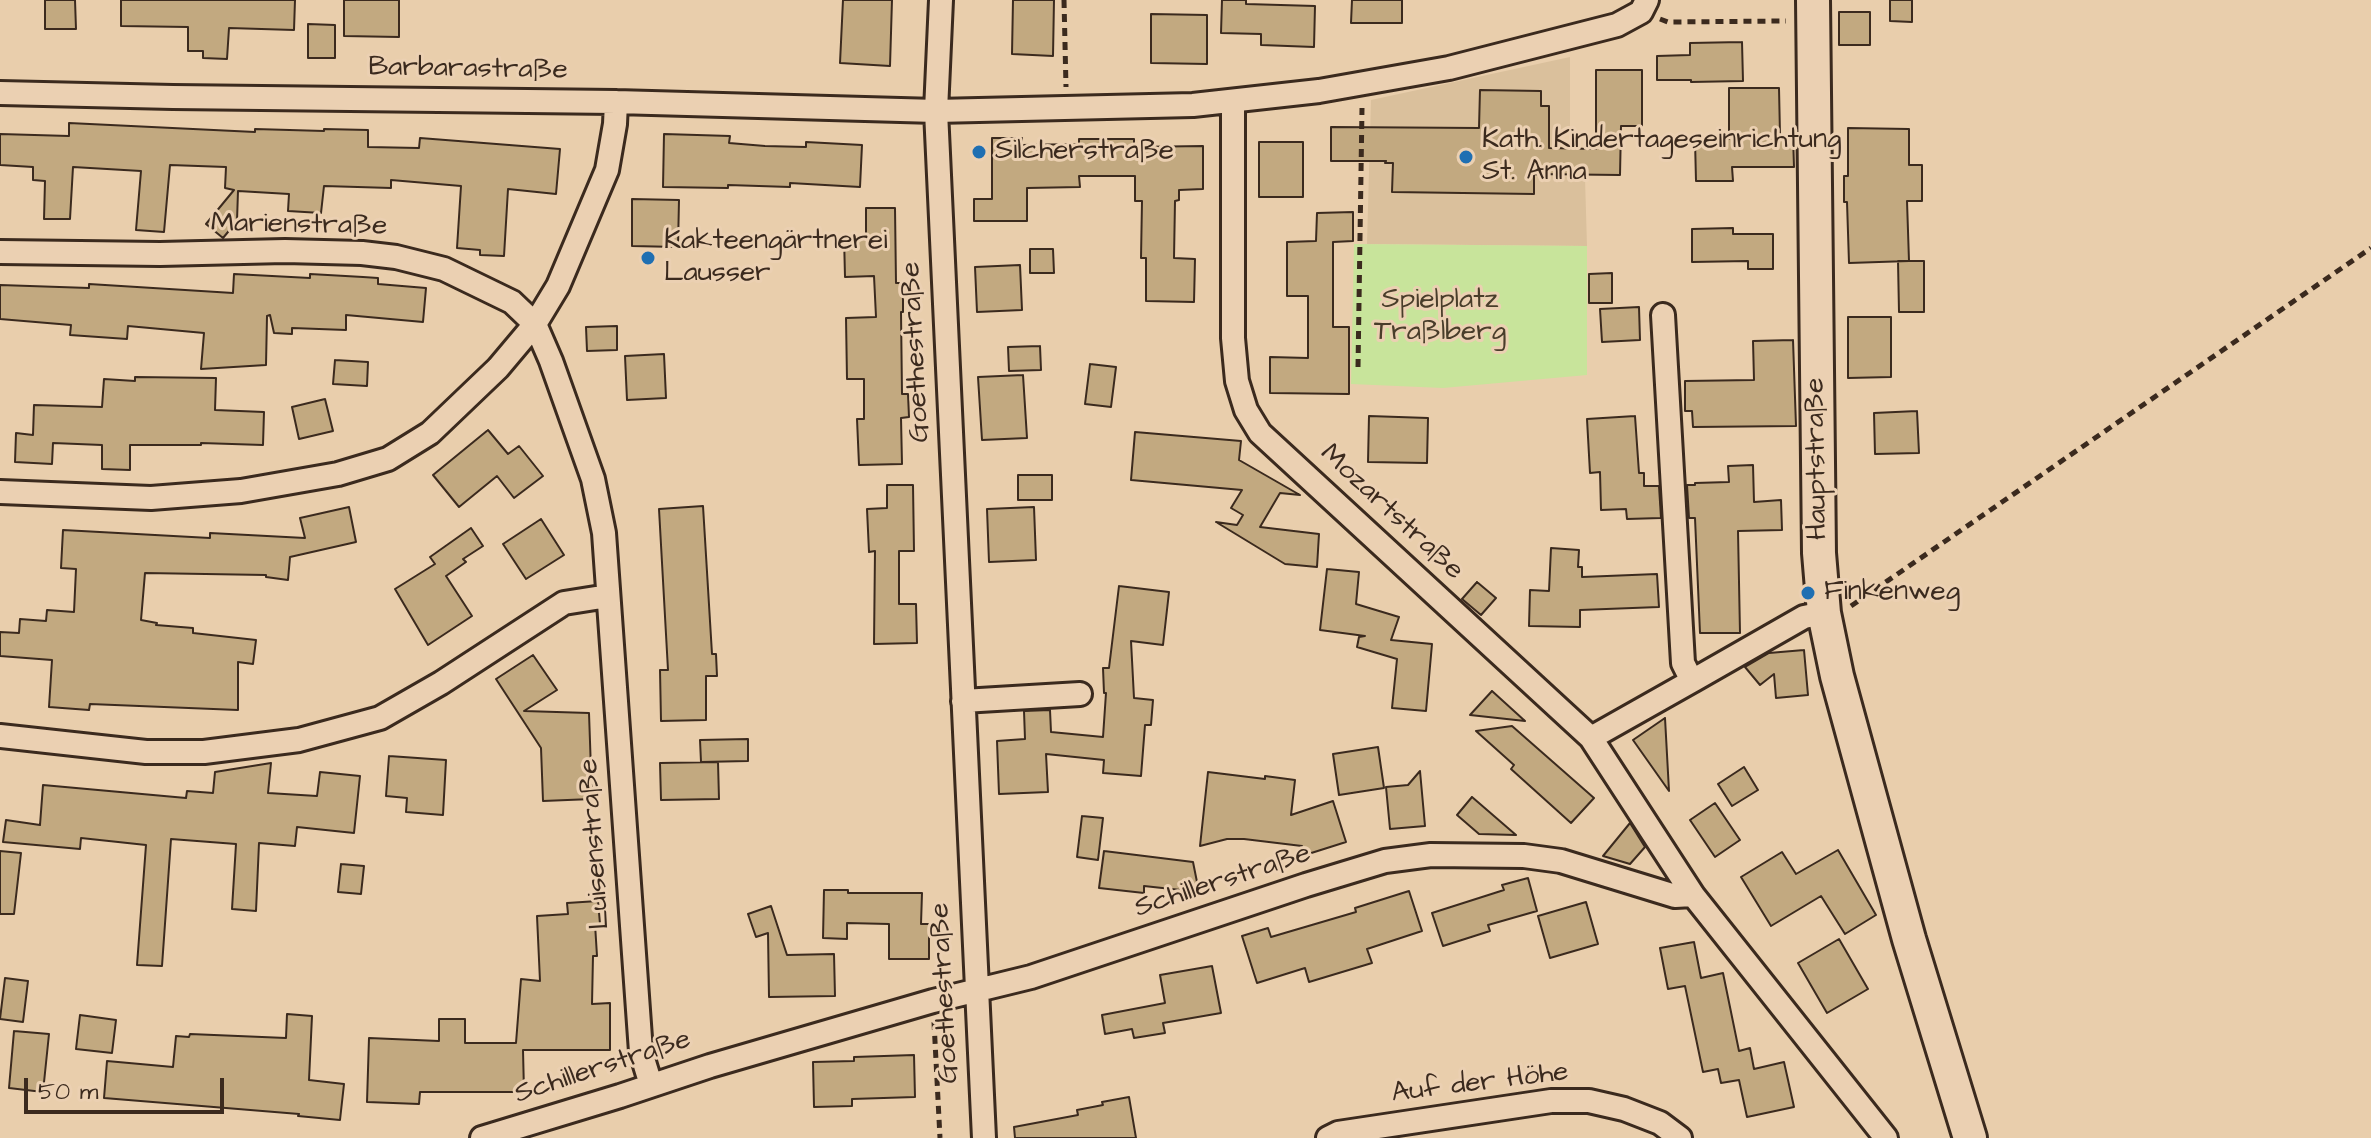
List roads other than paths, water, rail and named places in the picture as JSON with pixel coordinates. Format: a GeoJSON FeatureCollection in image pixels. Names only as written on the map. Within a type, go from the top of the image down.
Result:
{"type":"FeatureCollection","features":[{"type":"Feature","properties":{"kind":"street","name":"Goethestraße"},"geometry":{"type":"LineString","coordinates":[[941,0],[936,111],[984,1138]]}},
{"type":"Feature","properties":{"kind":"street"},"geometry":{"type":"LineString","coordinates":[[936,111],[1233,102],[1363,83],[1449,68],[1579,37],[1617,25],[1644,6]]}},
{"type":"Feature","properties":{"kind":"street","name":"Hauptstraße"},"geometry":{"type":"LineString","coordinates":[[1813,11],[1819,553],[1824,613],[1837,676],[1909,939],[1970,1138]]}},
{"type":"Feature","properties":{"kind":"street","name":"Barbarastraße"},"geometry":{"type":"LineString","coordinates":[[0,93],[616,102],[936,111]]}},
{"type":"Feature","properties":{"kind":"street"},"geometry":{"type":"LineString","coordinates":[[0,492],[151,498],[241,491],[338,474],[388,459],[430,433],[498,368],[535,324],[558,286],[607,170],[616,102]]}},
{"type":"Feature","properties":{"kind":"street","name":"Mozartstraße"},"geometry":{"type":"LineString","coordinates":[[1233,102],[1233,338],[1237,381],[1246,410],[1260,433],[1591,738],[1693,895]]}},
{"type":"Feature","properties":{"kind":"street","name":"Marienstraße"},"geometry":{"type":"LineString","coordinates":[[0,252],[362,253],[396,257],[444,269],[512,302],[535,324],[593,479],[604,533],[608,596]]}},
{"type":"Feature","properties":{"kind":"street"},"geometry":{"type":"LineString","coordinates":[[1663,315],[1683,663],[1692,681]]}},
{"type":"Feature","properties":{"kind":"street"},"geometry":{"type":"LineString","coordinates":[[0,736],[146,752],[204,752],[299,740],[380,718],[441,683],[564,603],[608,596]]}},
{"type":"Feature","properties":{"kind":"street","name":"Luisenstraße"},"geometry":{"type":"LineString","coordinates":[[608,596],[641,1052],[651,1085]]}},
{"type":"Feature","properties":{"kind":"street"},"geometry":{"type":"LineString","coordinates":[[1591,738],[1804,617],[1824,613]]}},
{"type":"Feature","properties":{"kind":"street"},"geometry":{"type":"LineString","coordinates":[[963,701],[1080,694]]}},
{"type":"Feature","properties":{"kind":"street","name":"Schillerstraße"},"geometry":{"type":"LineString","coordinates":[[482,1138],[710,1066],[933,1001],[1031,977],[1385,861],[1431,855],[1524,856],[1561,861],[1675,896],[1693,895]]}},
{"type":"Feature","properties":{"kind":"street"},"geometry":{"type":"LineString","coordinates":[[1693,895],[1886,1138]]}},
{"type":"Feature","properties":{"kind":"street","name":"Auf der Höhe"},"geometry":{"type":"LineString","coordinates":[[1328,1138],[1338,1133],[1551,1101],[1589,1101],[1624,1109],[1660,1123],[1680,1138]]}},
{"type":"Feature","properties":{"kind":"place","name":"Silcherstraße"},"geometry":{"type":"Point","coordinates":[979,152]}},
{"type":"Feature","properties":{"kind":"place","name":"Kath. Kindertageseinrichtung St. Anna"},"geometry":{"type":"Point","coordinates":[1466,157]}},
{"type":"Feature","properties":{"kind":"place","name":"Kakteengärtnerei Lausser"},"geometry":{"type":"Point","coordinates":[648,258]}},
{"type":"Feature","properties":{"kind":"place","name":"Finkenweg"},"geometry":{"type":"Point","coordinates":[1808,593]}},
{"type":"Feature","properties":{"kind":"park label","name":"Spielplatz Traßlberg"},"geometry":{"type":"Point","coordinates":[1440,317]}}]}
